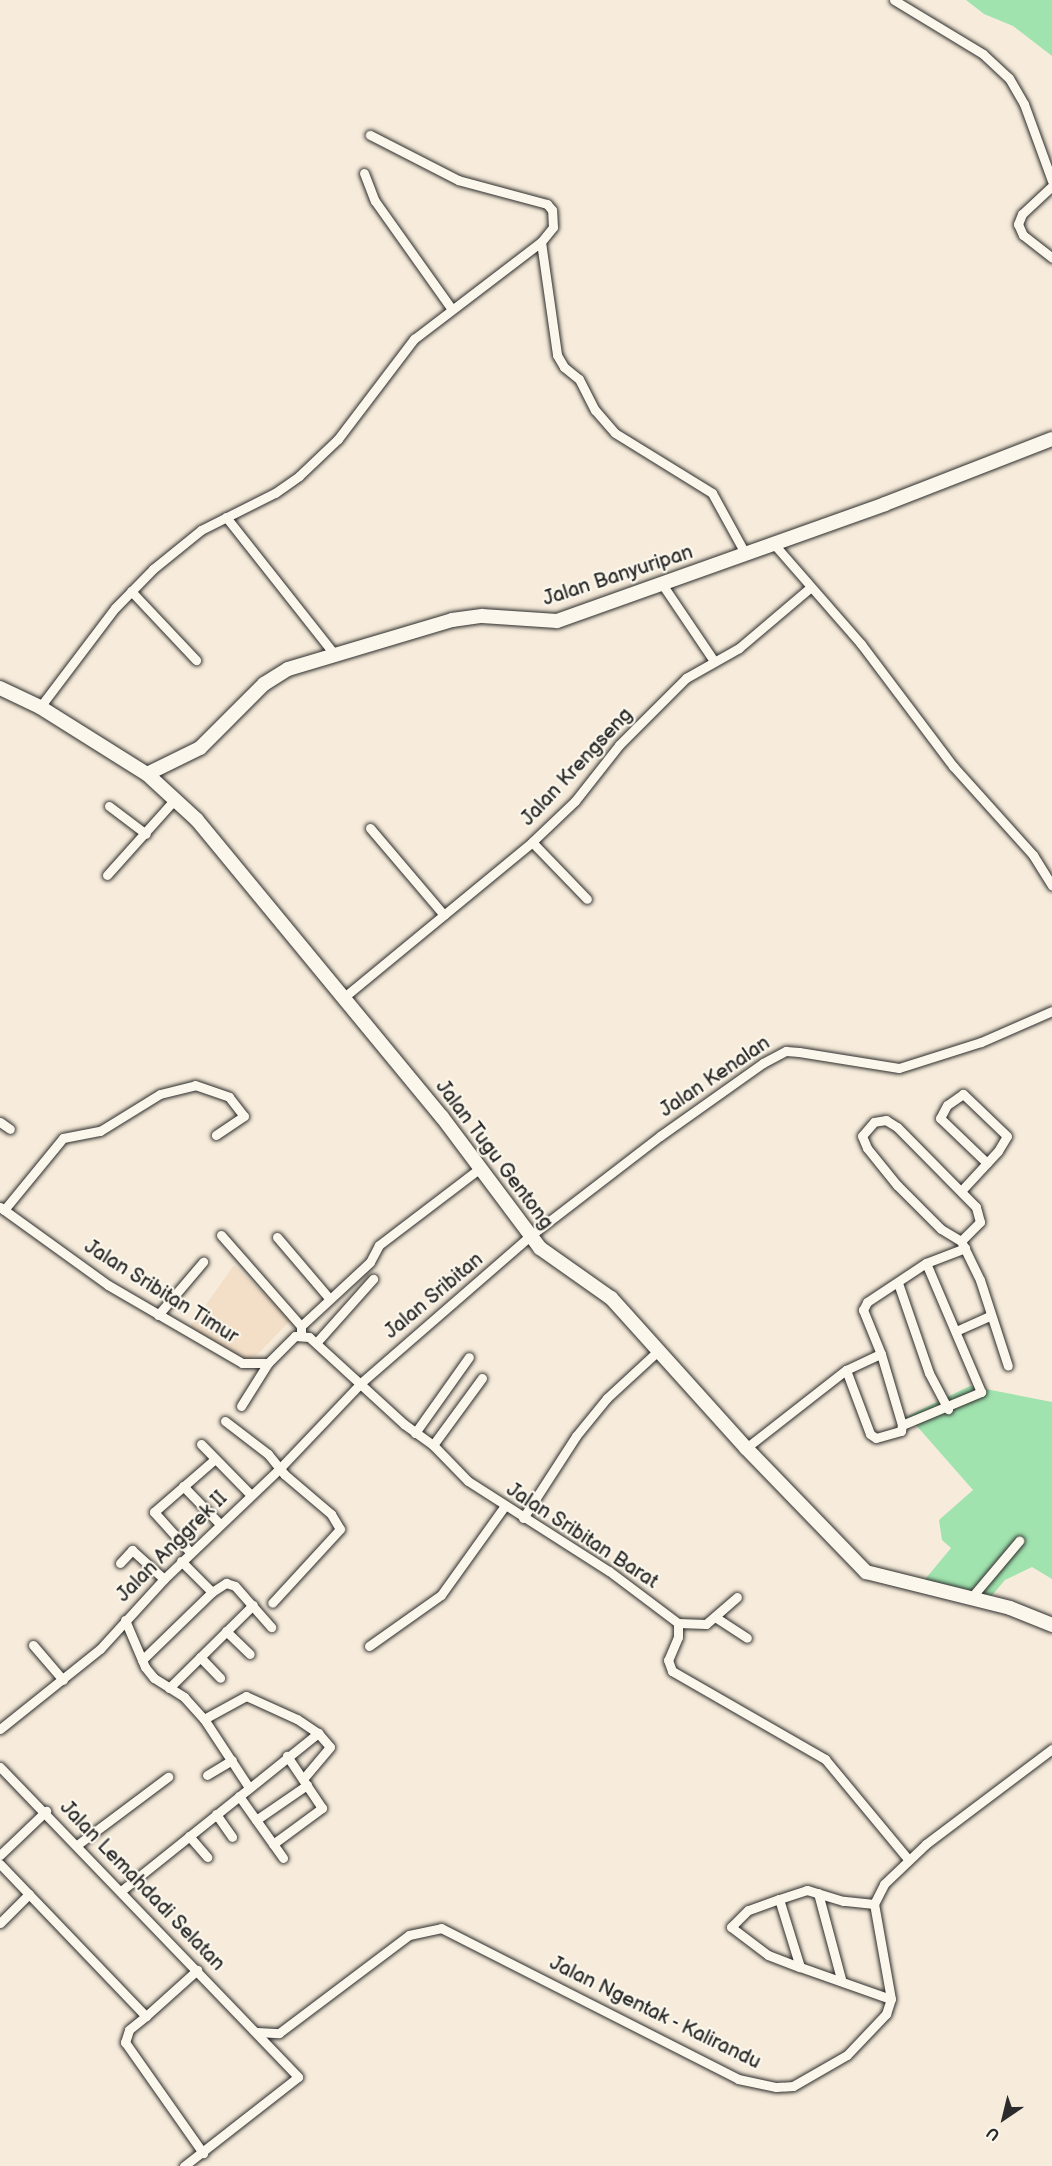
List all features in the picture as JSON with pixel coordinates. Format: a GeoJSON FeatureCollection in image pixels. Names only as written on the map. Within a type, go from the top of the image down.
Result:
{"type":"FeatureCollection","features":[{"type":"Feature","properties":{"kind":"main road","name":"Jalan Banyuripan"},"geometry":{"type":"LineString","coordinates":[[147,774],[200,748],[273,676],[452,620],[482,616],[557,621],[1052,439]]}},
{"type":"Feature","properties":{"kind":"main road","name":"Jalan Tugu Gentong"},"geometry":{"type":"LineString","coordinates":[[0,688],[40,707],[147,774],[176,798],[218,842],[480,1168],[530,1236],[551,1257],[611,1298],[746,1448],[866,1572],[971,1598],[1052,1624]]}},
{"type":"Feature","properties":{"kind":"street"},"geometry":{"type":"LineString","coordinates":[[894,0],[983,54],[1009,78],[1024,104],[1052,180]]}},
{"type":"Feature","properties":{"kind":"street"},"geometry":{"type":"LineString","coordinates":[[40,707],[131,591],[173,550],[226,518],[275,493],[338,439],[404,350],[451,308],[541,242],[555,221],[547,204],[458,180],[370,135]]}},
{"type":"Feature","properties":{"kind":"street"},"geometry":{"type":"LineString","coordinates":[[364,173],[375,201],[451,308]]}},
{"type":"Feature","properties":{"kind":"street"},"geometry":{"type":"LineString","coordinates":[[1052,186],[1022,214],[1018,224],[1023,235],[1052,258]]}},
{"type":"Feature","properties":{"kind":"street"},"geometry":{"type":"LineString","coordinates":[[541,242],[557,355],[564,367],[579,379],[595,410],[615,433],[712,493],[744,553]]}},
{"type":"Feature","properties":{"kind":"street"},"geometry":{"type":"LineString","coordinates":[[226,518],[335,655]]}},
{"type":"Feature","properties":{"kind":"street"},"geometry":{"type":"LineString","coordinates":[[773,543],[880,668],[953,766],[1033,855],[1052,886]]}},
{"type":"Feature","properties":{"kind":"street"},"geometry":{"type":"LineString","coordinates":[[662,584],[714,661]]}},
{"type":"Feature","properties":{"kind":"street","name":"Jalan Krengseng"},"geometry":{"type":"LineString","coordinates":[[343,998],[532,842],[686,678],[739,648],[812,587]]}},
{"type":"Feature","properties":{"kind":"street"},"geometry":{"type":"LineString","coordinates":[[131,591],[196,660]]}},
{"type":"Feature","properties":{"kind":"street"},"geometry":{"type":"LineString","coordinates":[[107,875],[176,798]]}},
{"type":"Feature","properties":{"kind":"street"},"geometry":{"type":"LineString","coordinates":[[109,806],[146,834]]}},
{"type":"Feature","properties":{"kind":"street"},"geometry":{"type":"LineString","coordinates":[[370,828],[444,915]]}},
{"type":"Feature","properties":{"kind":"street"},"geometry":{"type":"LineString","coordinates":[[532,842],[587,900]]}},
{"type":"Feature","properties":{"kind":"street","name":"Jalan Kenalan"},"geometry":{"type":"LineString","coordinates":[[530,1236],[678,1122],[777,1055],[799,1052],[899,1068],[981,1042],[1052,1011]]}},
{"type":"Feature","properties":{"kind":"street"},"geometry":{"type":"LineString","coordinates":[[3,1212],[63,1138],[100,1131],[160,1094],[195,1085],[229,1097],[244,1116],[216,1135]]}},
{"type":"Feature","properties":{"kind":"street"},"geometry":{"type":"LineString","coordinates":[[962,1191],[987,1163],[1007,1136],[963,1094],[947,1105],[940,1118],[987,1163]]}},
{"type":"Feature","properties":{"kind":"street"},"geometry":{"type":"LineString","coordinates":[[846,1370],[873,1437],[901,1431],[902,1425],[863,1308],[926,1263],[963,1245],[974,1231],[980,1216],[962,1191],[890,1122],[878,1119],[864,1132],[867,1148],[897,1185],[941,1229],[963,1245],[1008,1366]]}},
{"type":"Feature","properties":{"kind":"street"},"geometry":{"type":"LineString","coordinates":[[0,1122],[10,1129]]}},
{"type":"Feature","properties":{"kind":"street"},"geometry":{"type":"LineString","coordinates":[[241,1406],[268,1363],[344,1283],[369,1263],[380,1245],[480,1168]]}},
{"type":"Feature","properties":{"kind":"street","name":"Jalan Sribitan Timur"},"geometry":{"type":"LineString","coordinates":[[3,1212],[158,1315],[242,1363],[268,1363]]}},
{"type":"Feature","properties":{"kind":"street"},"geometry":{"type":"LineString","coordinates":[[221,1235],[301,1330],[362,1382]]}},
{"type":"Feature","properties":{"kind":"street"},"geometry":{"type":"LineString","coordinates":[[277,1236],[329,1298]]}},
{"type":"Feature","properties":{"kind":"street","name":"Jalan Sribitan"},"geometry":{"type":"LineString","coordinates":[[362,1382],[530,1236]]}},
{"type":"Feature","properties":{"kind":"street"},"geometry":{"type":"LineString","coordinates":[[158,1315],[203,1262]]}},
{"type":"Feature","properties":{"kind":"street"},"geometry":{"type":"LineString","coordinates":[[902,1425],[948,1409],[982,1390],[926,1263]]}},
{"type":"Feature","properties":{"kind":"street"},"geometry":{"type":"LineString","coordinates":[[316,1343],[373,1279]]}},
{"type":"Feature","properties":{"kind":"street"},"geometry":{"type":"LineString","coordinates":[[344,1283],[357,1296]]}},
{"type":"Feature","properties":{"kind":"street"},"geometry":{"type":"LineString","coordinates":[[898,1283],[929,1373],[948,1409]]}},
{"type":"Feature","properties":{"kind":"street"},"geometry":{"type":"LineString","coordinates":[[956,1331],[990,1316]]}},
{"type":"Feature","properties":{"kind":"street"},"geometry":{"type":"LineString","coordinates":[[523,1518],[576,1436],[607,1398],[658,1351]]}},
{"type":"Feature","properties":{"kind":"street"},"geometry":{"type":"LineString","coordinates":[[746,1448],[846,1370],[880,1354]]}},
{"type":"Feature","properties":{"kind":"street"},"geometry":{"type":"LineString","coordinates":[[415,1433],[469,1357]]}},
{"type":"Feature","properties":{"kind":"street"},"geometry":{"type":"LineString","coordinates":[[433,1445],[482,1378]]}},
{"type":"Feature","properties":{"kind":"street","name":"Jalan Sribitan Barat"},"geometry":{"type":"LineString","coordinates":[[362,1382],[415,1433],[433,1445],[468,1481],[504,1507],[609,1571],[678,1623]]}},
{"type":"Feature","properties":{"kind":"street","name":"Jalan Anggrek II"},"geometry":{"type":"LineString","coordinates":[[0,1730],[97,1653],[190,1552],[281,1467],[362,1382]]}},
{"type":"Feature","properties":{"kind":"street"},"geometry":{"type":"LineString","coordinates":[[225,1421],[281,1467],[284,1474],[331,1514],[340,1529],[272,1603]]}},
{"type":"Feature","properties":{"kind":"street"},"geometry":{"type":"LineString","coordinates":[[201,1444],[250,1494]]}},
{"type":"Feature","properties":{"kind":"street"},"geometry":{"type":"LineString","coordinates":[[190,1552],[154,1512],[215,1459]]}},
{"type":"Feature","properties":{"kind":"street"},"geometry":{"type":"LineString","coordinates":[[183,1486],[219,1523]]}},
{"type":"Feature","properties":{"kind":"street"},"geometry":{"type":"LineString","coordinates":[[369,1646],[441,1595],[504,1507]]}},
{"type":"Feature","properties":{"kind":"street"},"geometry":{"type":"LineString","coordinates":[[971,1598],[1018,1541]]}},
{"type":"Feature","properties":{"kind":"street"},"geometry":{"type":"LineString","coordinates":[[120,1563],[132,1550],[164,1579]]}},
{"type":"Feature","properties":{"kind":"street"},"geometry":{"type":"LineString","coordinates":[[181,1562],[212,1592]]}},
{"type":"Feature","properties":{"kind":"street"},"geometry":{"type":"LineString","coordinates":[[142,1660],[212,1592],[231,1583],[271,1627]]}},
{"type":"Feature","properties":{"kind":"street"},"geometry":{"type":"LineString","coordinates":[[737,1597],[716,1617],[695,1626],[678,1623],[678,1637],[668,1660],[672,1671],[825,1759],[909,1860]]}},
{"type":"Feature","properties":{"kind":"street"},"geometry":{"type":"LineString","coordinates":[[168,1688],[253,1605]]}},
{"type":"Feature","properties":{"kind":"street"},"geometry":{"type":"LineString","coordinates":[[716,1617],[747,1638]]}},
{"type":"Feature","properties":{"kind":"street"},"geometry":{"type":"LineString","coordinates":[[125,1620],[142,1660],[154,1678],[184,1697],[204,1719],[248,1786]]}},
{"type":"Feature","properties":{"kind":"street"},"geometry":{"type":"LineString","coordinates":[[226,1631],[250,1654]]}},
{"type":"Feature","properties":{"kind":"street"},"geometry":{"type":"LineString","coordinates":[[33,1645],[63,1680]]}},
{"type":"Feature","properties":{"kind":"street"},"geometry":{"type":"LineString","coordinates":[[200,1657],[220,1678]]}},
{"type":"Feature","properties":{"kind":"street"},"geometry":{"type":"LineString","coordinates":[[204,1719],[250,1696],[318,1733],[330,1747],[305,1782],[256,1820]]}},
{"type":"Feature","properties":{"kind":"street"},"geometry":{"type":"LineString","coordinates":[[121,1891],[239,1796],[248,1786],[318,1733]]}},
{"type":"Feature","properties":{"kind":"street"},"geometry":{"type":"LineString","coordinates":[[891,1999],[874,1904],[884,1884],[909,1860],[1052,1749]]}},
{"type":"Feature","properties":{"kind":"street"},"geometry":{"type":"LineString","coordinates":[[273,1844],[320,1812],[322,1803],[287,1756]]}},
{"type":"Feature","properties":{"kind":"street"},"geometry":{"type":"LineString","coordinates":[[207,1774],[232,1760]]}},
{"type":"Feature","properties":{"kind":"street","name":"Jalan Lemahdadi Selatan"},"geometry":{"type":"LineString","coordinates":[[0,1767],[46,1811],[298,2077],[203,2153]]}},
{"type":"Feature","properties":{"kind":"street"},"geometry":{"type":"LineString","coordinates":[[77,1845],[168,1777]]}},
{"type":"Feature","properties":{"kind":"street"},"geometry":{"type":"LineString","coordinates":[[239,1796],[283,1858]]}},
{"type":"Feature","properties":{"kind":"street"},"geometry":{"type":"LineString","coordinates":[[0,1855],[46,1811]]}},
{"type":"Feature","properties":{"kind":"street"},"geometry":{"type":"LineString","coordinates":[[216,1814],[232,1837]]}},
{"type":"Feature","properties":{"kind":"street"},"geometry":{"type":"LineString","coordinates":[[189,1836],[207,1857]]}},
{"type":"Feature","properties":{"kind":"street"},"geometry":{"type":"LineString","coordinates":[[0,1864],[146,2016]]}},
{"type":"Feature","properties":{"kind":"street"},"geometry":{"type":"LineString","coordinates":[[874,1904],[843,1901],[807,1890],[748,1910],[731,1927],[768,1954],[891,1999]]}},
{"type":"Feature","properties":{"kind":"street"},"geometry":{"type":"LineString","coordinates":[[818,1893],[841,1979]]}},
{"type":"Feature","properties":{"kind":"street"},"geometry":{"type":"LineString","coordinates":[[0,1923],[29,1894]]}},
{"type":"Feature","properties":{"kind":"street"},"geometry":{"type":"LineString","coordinates":[[779,1899],[800,1967]]}},
{"type":"Feature","properties":{"kind":"street","name":"Jalan Ngentak - Kalirandu"},"geometry":{"type":"LineString","coordinates":[[257,2032],[279,2033],[409,1935],[430,1929],[453,1931],[738,2079],[776,2087],[807,2080],[847,2055],[885,2014],[891,1999]]}},
{"type":"Feature","properties":{"kind":"street"},"geometry":{"type":"LineString","coordinates":[[184,2166],[203,2153],[125,2042],[129,2030],[197,1970]]}},
{"type":"Feature","properties":{"kind":"shaded area"},"geometry":{"type":"Polygon","coordinates":[[[234,1265],[291,1320],[258,1354],[249,1359],[236,1356],[190,1327],[234,1265]]]}},
{"type":"Feature","properties":{"kind":"green space"},"geometry":{"type":"Polygon","coordinates":[[[966,0],[1052,0],[1052,56],[1013,26],[984,14],[966,0]]]}},
{"type":"Feature","properties":{"kind":"green space"},"geometry":{"type":"Polygon","coordinates":[[[970,1386],[1052,1402],[1052,1579],[1032,1567],[1005,1580],[988,1600],[922,1583],[951,1548],[942,1540],[939,1520],[973,1490],[908,1416],[970,1386]]]}}]}
